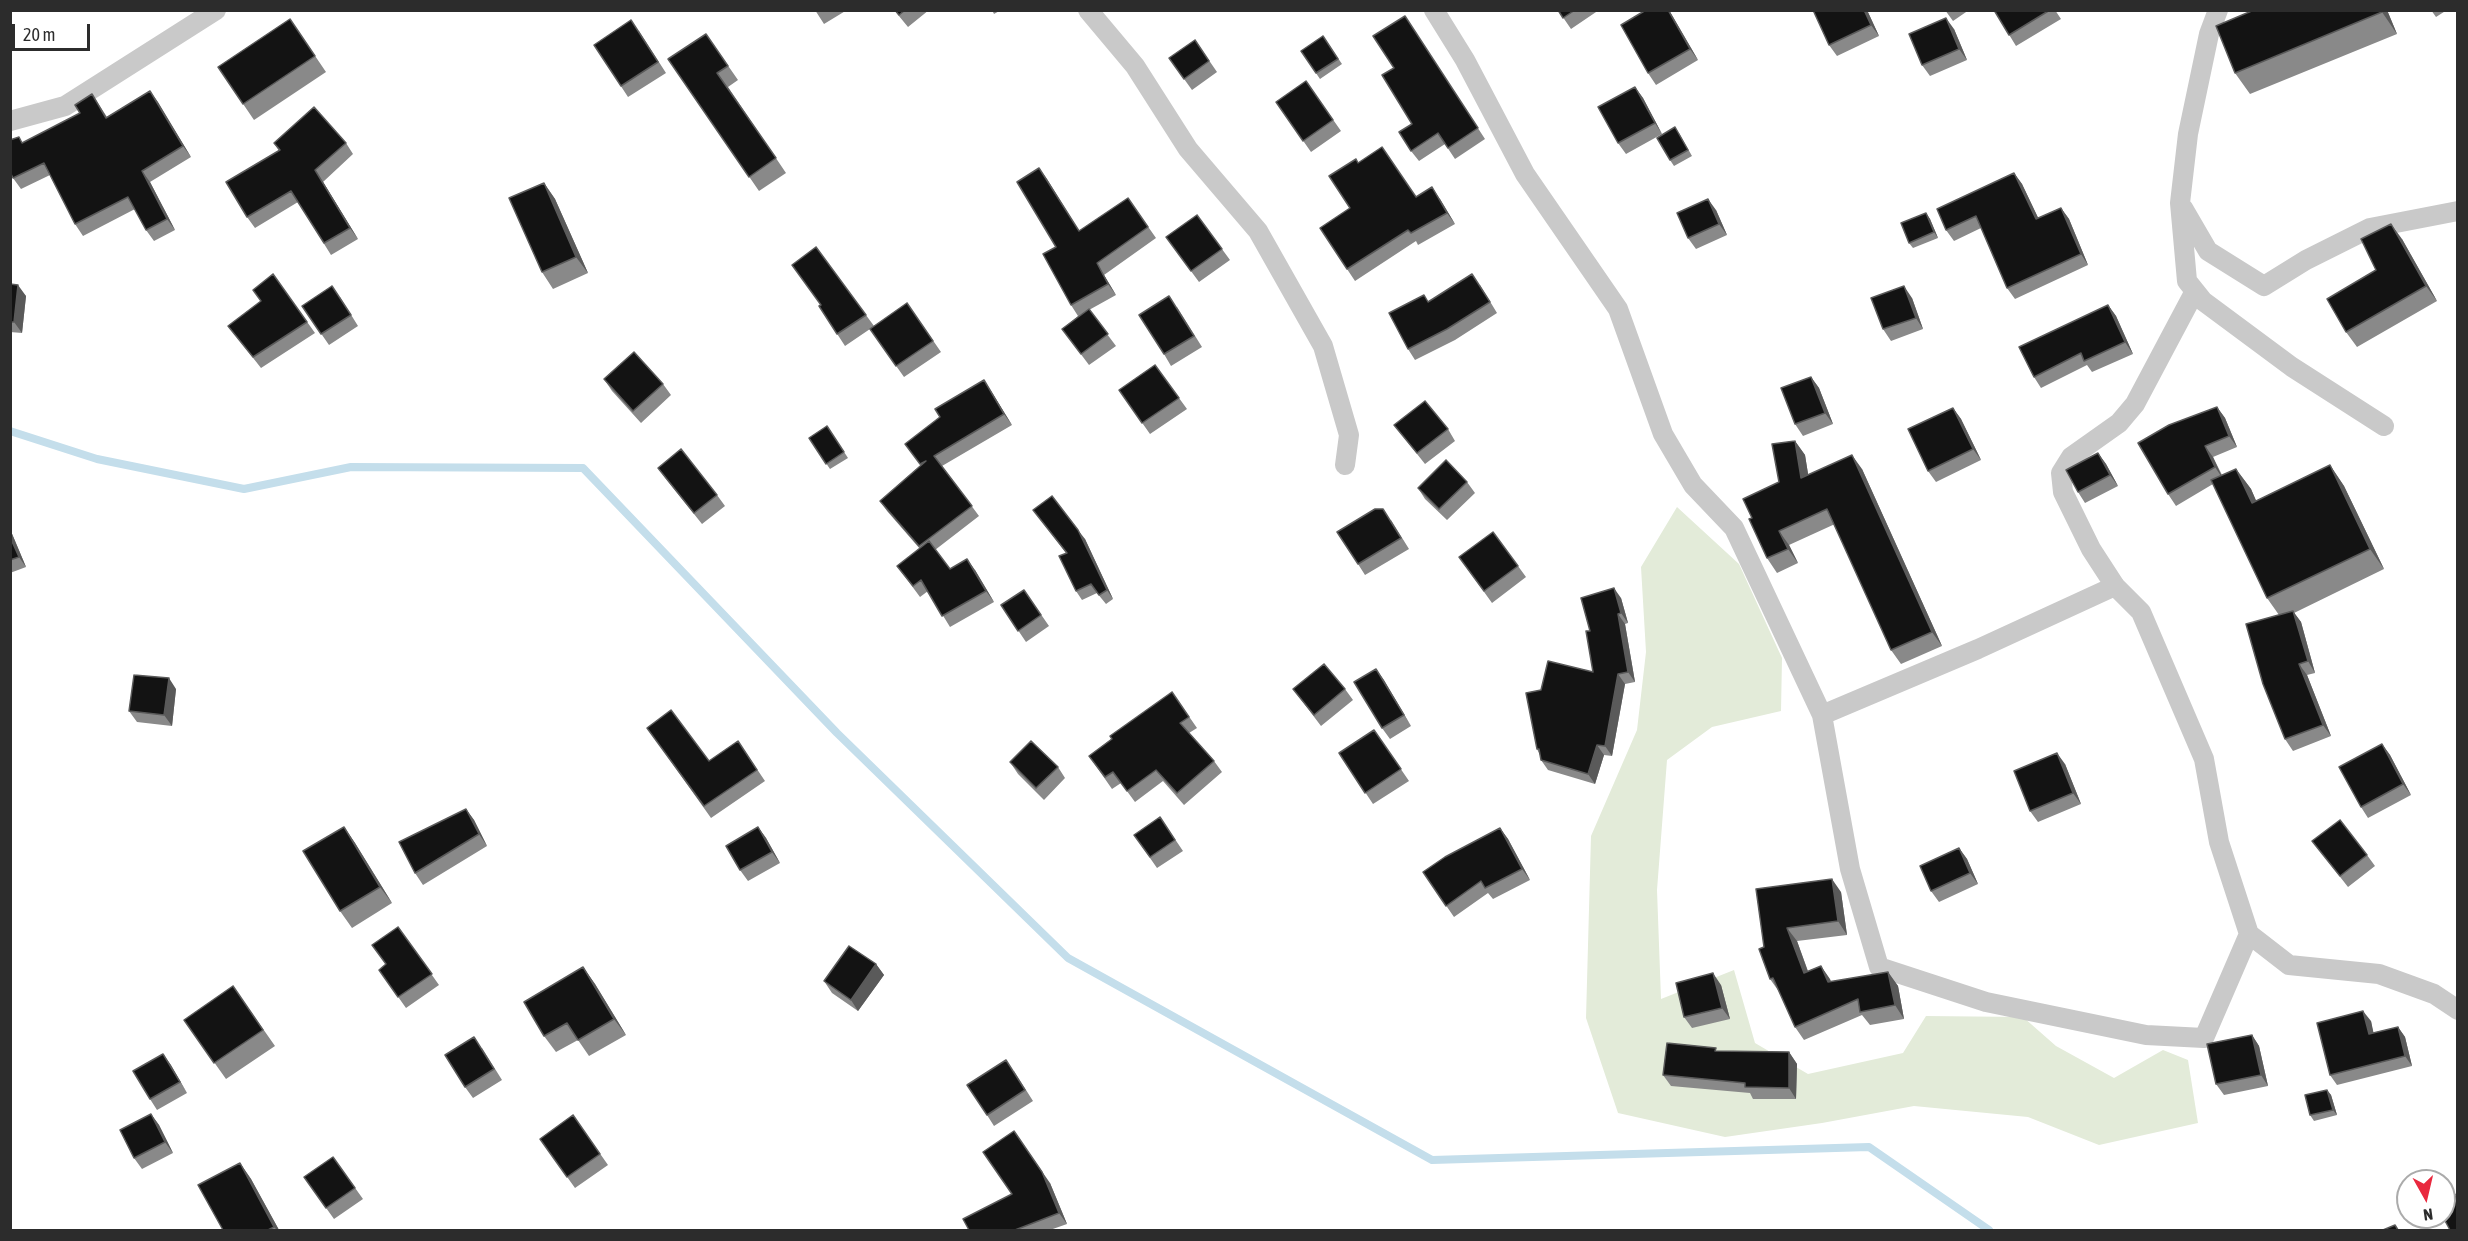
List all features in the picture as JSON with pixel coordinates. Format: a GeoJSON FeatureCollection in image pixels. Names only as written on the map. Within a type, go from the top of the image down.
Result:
{"type":"FeatureCollection","features":[{"type":"Feature","properties":{"kind":"street"},"geometry":{"type":"LineString","coordinates":[[10,121],[65,106],[216,10]]}},
{"type":"Feature","properties":{"kind":"street"},"geometry":{"type":"LineString","coordinates":[[1088,10],[1134,66],[1188,149],[1257,231],[1318,337],[1323,346],[1349,435],[1345,465]]}},
{"type":"Feature","properties":{"kind":"street"},"geometry":{"type":"LineString","coordinates":[[1434,10],[1465,60],[1525,174],[1618,309],[1663,434],[1694,485],[1734,528],[1822,715],[1850,869],[1879,967],[1986,1002],[2146,1035],[2204,1038],[2249,934]]}},
{"type":"Feature","properties":{"kind":"street"},"geometry":{"type":"LineString","coordinates":[[2218,10],[2209,34],[2188,134],[2180,203],[2187,281],[2203,302],[2292,367],[2384,426]]}},
{"type":"Feature","properties":{"kind":"street"},"geometry":{"type":"LineString","coordinates":[[2180,203],[2208,251],[2264,286],[2306,260],[2370,228],[2457,211]]}},
{"type":"Feature","properties":{"kind":"street"},"geometry":{"type":"LineString","coordinates":[[2194,291],[2135,404],[2119,423],[2072,457],[2061,472],[2063,492],[2091,549],[2115,586],[2141,612],[2204,759],[2219,842],[2249,934],[2289,965],[2379,974],[2434,994],[2457,1010]]}},
{"type":"Feature","properties":{"kind":"street"},"geometry":{"type":"LineString","coordinates":[[1822,715],[1978,649],[2115,586]]}},
{"type":"Feature","properties":{"kind":"green space"},"geometry":{"type":"Polygon","coordinates":[[[1677,507],[1739,564],[1782,658],[1781,711],[1712,727],[1667,760],[1657,890],[1661,999],[1734,970],[1755,1043],[1808,1074],[1903,1053],[1926,1016],[2023,1017],[2056,1046],[2114,1078],[2163,1050],[2188,1060],[2198,1123],[2099,1145],[2028,1117],[1914,1106],[1822,1123],[1725,1137],[1618,1113],[1586,1018],[1591,836],[1637,730],[1646,652],[1641,567],[1677,507]]]}},
{"type":"Feature","properties":{"kind":"building"},"geometry":{"type":"Polygon","coordinates":[[[895,10],[905,10],[899,15],[895,10]]]}},
{"type":"Feature","properties":{"kind":"building"},"geometry":{"type":"Polygon","coordinates":[[[1558,10],[1575,10],[1563,18],[1558,10]]]}},
{"type":"Feature","properties":{"kind":"building"},"geometry":{"type":"Polygon","coordinates":[[[1646,10],[1668,10],[1690,49],[1648,73],[1621,25],[1646,10]]]}},
{"type":"Feature","properties":{"kind":"building"},"geometry":{"type":"Polygon","coordinates":[[[1813,10],[1864,10],[1871,25],[1829,45],[1813,10]]]}},
{"type":"Feature","properties":{"kind":"building"},"geometry":{"type":"Polygon","coordinates":[[[1994,10],[2050,10],[2009,35],[1994,10]]]}},
{"type":"Feature","properties":{"kind":"building"},"geometry":{"type":"Polygon","coordinates":[[[2254,10],[2381,10],[2382,12],[2235,73],[2216,26],[2254,10]]]}},
{"type":"Feature","properties":{"kind":"building"},"geometry":{"type":"Polygon","coordinates":[[[1405,16],[1478,128],[1448,148],[1438,133],[1411,151],[1399,132],[1412,124],[1382,75],[1394,68],[1373,36],[1405,16]]]}},
{"type":"Feature","properties":{"kind":"building"},"geometry":{"type":"Polygon","coordinates":[[[1946,18],[1959,49],[1922,65],[1909,34],[1946,18]]]}},
{"type":"Feature","properties":{"kind":"building"},"geometry":{"type":"Polygon","coordinates":[[[290,19],[315,56],[243,104],[218,67],[290,19]]]}},
{"type":"Feature","properties":{"kind":"building"},"geometry":{"type":"Polygon","coordinates":[[[631,20],[658,62],[621,86],[594,45],[631,20]]]}},
{"type":"Feature","properties":{"kind":"building"},"geometry":{"type":"Polygon","coordinates":[[[706,34],[728,66],[717,73],[776,158],[749,177],[668,59],[706,34]]]}},
{"type":"Feature","properties":{"kind":"building"},"geometry":{"type":"Polygon","coordinates":[[[1323,36],[1338,59],[1316,73],[1301,51],[1323,36]]]}},
{"type":"Feature","properties":{"kind":"building"},"geometry":{"type":"Polygon","coordinates":[[[1195,40],[1209,61],[1184,79],[1169,58],[1195,40]]]}},
{"type":"Feature","properties":{"kind":"building"},"geometry":{"type":"Polygon","coordinates":[[[1306,81],[1333,120],[1303,141],[1276,102],[1306,81]]]}},
{"type":"Feature","properties":{"kind":"building"},"geometry":{"type":"Polygon","coordinates":[[[1635,87],[1655,123],[1618,143],[1598,107],[1635,87]]]}},
{"type":"Feature","properties":{"kind":"building"},"geometry":{"type":"Polygon","coordinates":[[[150,91],[183,146],[142,171],[167,219],[146,230],[128,197],[75,224],[44,163],[13,178],[10,172],[10,140],[19,137],[22,143],[80,113],[75,105],[92,94],[106,118],[150,91]]]}},
{"type":"Feature","properties":{"kind":"building"},"geometry":{"type":"Polygon","coordinates":[[[314,107],[346,143],[315,170],[350,228],[324,243],[291,191],[247,217],[226,182],[280,150],[274,143],[314,107]]]}},
{"type":"Feature","properties":{"kind":"building"},"geometry":{"type":"Polygon","coordinates":[[[1675,127],[1688,150],[1670,160],[1657,138],[1675,127]]]}},
{"type":"Feature","properties":{"kind":"building"},"geometry":{"type":"Polygon","coordinates":[[[1382,147],[1416,197],[1432,187],[1447,213],[1411,233],[1408,230],[1347,269],[1320,228],[1350,208],[1329,176],[1356,159],[1358,163],[1382,147]]]}},
{"type":"Feature","properties":{"kind":"building"},"geometry":{"type":"Polygon","coordinates":[[[1039,168],[1079,231],[1128,198],[1148,227],[1097,263],[1108,284],[1071,305],[1043,254],[1056,247],[1017,182],[1039,168]]]}},
{"type":"Feature","properties":{"kind":"building"},"geometry":{"type":"Polygon","coordinates":[[[2014,173],[2036,219],[2061,208],[2081,254],[2007,288],[1976,216],[1946,230],[1937,209],[2014,173]]]}},
{"type":"Feature","properties":{"kind":"building"},"geometry":{"type":"Polygon","coordinates":[[[544,183],[576,257],[542,272],[509,198],[544,183]]]}},
{"type":"Feature","properties":{"kind":"building"},"geometry":{"type":"Polygon","coordinates":[[[1708,199],[1719,224],[1688,238],[1677,213],[1708,199]]]}},
{"type":"Feature","properties":{"kind":"building"},"geometry":{"type":"Polygon","coordinates":[[[1926,213],[1934,232],[1909,243],[1901,223],[1926,213]]]}},
{"type":"Feature","properties":{"kind":"building"},"geometry":{"type":"Polygon","coordinates":[[[1197,215],[1222,249],[1191,271],[1166,237],[1197,215]]]}},
{"type":"Feature","properties":{"kind":"building"},"geometry":{"type":"Polygon","coordinates":[[[2391,224],[2426,286],[2346,332],[2327,299],[2376,270],[2361,239],[2391,224]]]}},
{"type":"Feature","properties":{"kind":"building"},"geometry":{"type":"Polygon","coordinates":[[[816,247],[866,315],[837,334],[819,306],[821,305],[792,265],[816,247]]]}},
{"type":"Feature","properties":{"kind":"building"},"geometry":{"type":"Polygon","coordinates":[[[273,274],[307,322],[253,357],[228,326],[261,301],[253,290],[273,274]]]}},
{"type":"Feature","properties":{"kind":"building"},"geometry":{"type":"Polygon","coordinates":[[[1472,274],[1490,302],[1447,329],[1408,349],[1389,313],[1424,295],[1428,302],[1472,274]]]}},
{"type":"Feature","properties":{"kind":"building"},"geometry":{"type":"Polygon","coordinates":[[[10,284],[18,285],[14,322],[10,322],[10,284]]]}},
{"type":"Feature","properties":{"kind":"building"},"geometry":{"type":"Polygon","coordinates":[[[332,286],[351,315],[321,334],[302,306],[332,286]]]}},
{"type":"Feature","properties":{"kind":"building"},"geometry":{"type":"Polygon","coordinates":[[[1904,286],[1916,318],[1883,329],[1871,298],[1904,286]]]}},
{"type":"Feature","properties":{"kind":"building"},"geometry":{"type":"Polygon","coordinates":[[[1169,296],[1194,336],[1164,354],[1139,315],[1169,296]]]}},
{"type":"Feature","properties":{"kind":"building"},"geometry":{"type":"Polygon","coordinates":[[[907,303],[933,341],[896,366],[870,329],[907,303]]]}},
{"type":"Feature","properties":{"kind":"building"},"geometry":{"type":"Polygon","coordinates":[[[2108,305],[2125,342],[2084,361],[2081,353],[2034,377],[2019,347],[2108,305]]]}},
{"type":"Feature","properties":{"kind":"building"},"geometry":{"type":"Polygon","coordinates":[[[1089,309],[1108,334],[1081,354],[1062,329],[1089,309]]]}},
{"type":"Feature","properties":{"kind":"building"},"geometry":{"type":"Polygon","coordinates":[[[634,352],[663,384],[633,411],[604,379],[634,352]]]}},
{"type":"Feature","properties":{"kind":"building"},"geometry":{"type":"Polygon","coordinates":[[[1155,365],[1179,398],[1142,423],[1119,390],[1155,365]]]}},
{"type":"Feature","properties":{"kind":"building"},"geometry":{"type":"Polygon","coordinates":[[[1811,377],[1825,413],[1795,424],[1781,388],[1811,377]]]}},
{"type":"Feature","properties":{"kind":"building"},"geometry":{"type":"Polygon","coordinates":[[[984,380],[1004,414],[934,456],[972,506],[919,546],[880,501],[926,461],[920,464],[905,444],[940,417],[935,409],[984,380]]]}},
{"type":"Feature","properties":{"kind":"building"},"geometry":{"type":"Polygon","coordinates":[[[1425,401],[1448,429],[1417,453],[1394,425],[1425,401]]]}},
{"type":"Feature","properties":{"kind":"building"},"geometry":{"type":"Polygon","coordinates":[[[2217,407],[2229,436],[2205,446],[2215,467],[2168,494],[2138,443],[2169,425],[2217,407]]]}},
{"type":"Feature","properties":{"kind":"building"},"geometry":{"type":"Polygon","coordinates":[[[1953,408],[1973,449],[1928,471],[1908,429],[1953,408]]]}},
{"type":"Feature","properties":{"kind":"building"},"geometry":{"type":"Polygon","coordinates":[[[827,426],[844,452],[826,464],[809,438],[827,426]]]}},
{"type":"Feature","properties":{"kind":"building"},"geometry":{"type":"Polygon","coordinates":[[[1795,441],[1801,478],[1852,455],[1932,632],[1891,650],[1827,509],[1779,531],[1788,549],[1767,558],[1749,519],[1752,518],[1743,499],[1779,482],[1772,444],[1795,441]]]}},
{"type":"Feature","properties":{"kind":"building"},"geometry":{"type":"Polygon","coordinates":[[[681,449],[717,495],[694,513],[658,468],[681,449]]]}},
{"type":"Feature","properties":{"kind":"building"},"geometry":{"type":"Polygon","coordinates":[[[2098,453],[2110,475],[2078,492],[2066,470],[2098,453]]]}},
{"type":"Feature","properties":{"kind":"building"},"geometry":{"type":"Polygon","coordinates":[[[1446,460],[1467,482],[1439,509],[1418,488],[1446,460]]]}},
{"type":"Feature","properties":{"kind":"building"},"geometry":{"type":"Polygon","coordinates":[[[2330,465],[2370,549],[2267,598],[2211,480],[2236,469],[2252,503],[2330,465]]]}},
{"type":"Feature","properties":{"kind":"building"},"geometry":{"type":"Polygon","coordinates":[[[1052,496],[1078,530],[1107,590],[1099,595],[1091,584],[1076,591],[1059,556],[1067,553],[1033,510],[1052,496]]]}},
{"type":"Feature","properties":{"kind":"building"},"geometry":{"type":"Polygon","coordinates":[[[1375,509],[1383,509],[1401,538],[1358,564],[1337,532],[1375,509]]]}},
{"type":"Feature","properties":{"kind":"building"},"geometry":{"type":"Polygon","coordinates":[[[1493,532],[1518,566],[1484,591],[1459,557],[1493,532]]]}},
{"type":"Feature","properties":{"kind":"building"},"geometry":{"type":"Polygon","coordinates":[[[10,537],[19,557],[10,560],[10,537]]]}},
{"type":"Feature","properties":{"kind":"building"},"geometry":{"type":"Polygon","coordinates":[[[929,541],[950,569],[967,559],[986,591],[942,616],[921,580],[913,586],[897,566],[929,541]]]}},
{"type":"Feature","properties":{"kind":"building"},"geometry":{"type":"Polygon","coordinates":[[[1614,588],[1621,613],[1618,614],[1628,672],[1618,674],[1605,746],[1597,745],[1588,774],[1541,760],[1526,693],[1541,690],[1548,661],[1593,672],[1586,631],[1590,631],[1581,598],[1614,588]]]}},
{"type":"Feature","properties":{"kind":"building"},"geometry":{"type":"Polygon","coordinates":[[[1024,590],[1041,615],[1018,631],[1001,605],[1024,590]]]}},
{"type":"Feature","properties":{"kind":"building"},"geometry":{"type":"Polygon","coordinates":[[[2293,611],[2308,661],[2299,664],[2323,725],[2285,739],[2263,684],[2246,624],[2293,611]]]}},
{"type":"Feature","properties":{"kind":"building"},"geometry":{"type":"Polygon","coordinates":[[[1324,664],[1345,689],[1314,715],[1293,689],[1324,664]]]}},
{"type":"Feature","properties":{"kind":"building"},"geometry":{"type":"Polygon","coordinates":[[[1376,669],[1404,715],[1382,728],[1354,682],[1376,669]]]}},
{"type":"Feature","properties":{"kind":"building"},"geometry":{"type":"Polygon","coordinates":[[[134,675],[169,678],[164,715],[129,711],[134,675]]]}},
{"type":"Feature","properties":{"kind":"building"},"geometry":{"type":"Polygon","coordinates":[[[1172,692],[1189,717],[1180,723],[1214,761],[1177,793],[1156,770],[1127,791],[1113,772],[1105,777],[1089,756],[1112,739],[1110,736],[1172,692]]]}},
{"type":"Feature","properties":{"kind":"building"},"geometry":{"type":"Polygon","coordinates":[[[671,710],[709,761],[738,741],[757,770],[704,806],[647,728],[671,710]]]}},
{"type":"Feature","properties":{"kind":"building"},"geometry":{"type":"Polygon","coordinates":[[[1374,730],[1401,769],[1365,793],[1339,753],[1374,730]]]}},
{"type":"Feature","properties":{"kind":"building"},"geometry":{"type":"Polygon","coordinates":[[[1031,741],[1058,767],[1036,788],[1010,762],[1031,741]]]}},
{"type":"Feature","properties":{"kind":"building"},"geometry":{"type":"Polygon","coordinates":[[[2382,744],[2403,784],[2361,807],[2339,767],[2382,744]]]}},
{"type":"Feature","properties":{"kind":"building"},"geometry":{"type":"Polygon","coordinates":[[[2057,753],[2073,793],[2030,811],[2014,771],[2057,753]]]}},
{"type":"Feature","properties":{"kind":"building"},"geometry":{"type":"Polygon","coordinates":[[[466,809],[479,834],[415,873],[399,842],[466,809]]]}},
{"type":"Feature","properties":{"kind":"building"},"geometry":{"type":"Polygon","coordinates":[[[1160,817],[1175,840],[1150,857],[1134,835],[1160,817]]]}},
{"type":"Feature","properties":{"kind":"building"},"geometry":{"type":"Polygon","coordinates":[[[2340,820],[2367,855],[2340,876],[2312,841],[2340,820]]]}},
{"type":"Feature","properties":{"kind":"building"},"geometry":{"type":"Polygon","coordinates":[[[344,827],[380,887],[340,911],[303,851],[344,827]]]}},
{"type":"Feature","properties":{"kind":"building"},"geometry":{"type":"Polygon","coordinates":[[[758,827],[772,852],[740,870],[726,846],[758,827]]]}},
{"type":"Feature","properties":{"kind":"building"},"geometry":{"type":"Polygon","coordinates":[[[1500,828],[1522,869],[1485,888],[1481,881],[1446,906],[1423,872],[1445,857],[1500,828]]]}},
{"type":"Feature","properties":{"kind":"building"},"geometry":{"type":"Polygon","coordinates":[[[1959,848],[1970,873],[1931,891],[1920,866],[1959,848]]]}},
{"type":"Feature","properties":{"kind":"building"},"geometry":{"type":"Polygon","coordinates":[[[1832,879],[1838,921],[1787,928],[1804,973],[1821,966],[1828,982],[1888,972],[1895,1005],[1860,1012],[1858,999],[1795,1027],[1773,978],[1770,979],[1759,949],[1764,947],[1756,889],[1832,879]]]}},
{"type":"Feature","properties":{"kind":"building"},"geometry":{"type":"Polygon","coordinates":[[[398,927],[432,974],[398,997],[379,970],[386,964],[372,945],[398,927]]]}},
{"type":"Feature","properties":{"kind":"building"},"geometry":{"type":"Polygon","coordinates":[[[849,946],[876,964],[851,1000],[824,981],[849,946]]]}},
{"type":"Feature","properties":{"kind":"building"},"geometry":{"type":"Polygon","coordinates":[[[583,967],[614,1019],[578,1040],[567,1023],[544,1036],[524,1002],[583,967]]]}},
{"type":"Feature","properties":{"kind":"building"},"geometry":{"type":"Polygon","coordinates":[[[1713,973],[1722,1008],[1684,1017],[1676,983],[1713,973]]]}},
{"type":"Feature","properties":{"kind":"building"},"geometry":{"type":"Polygon","coordinates":[[[233,986],[263,1030],[214,1063],[184,1020],[233,986]]]}},
{"type":"Feature","properties":{"kind":"building"},"geometry":{"type":"Polygon","coordinates":[[[2363,1011],[2369,1034],[2398,1027],[2405,1056],[2330,1075],[2317,1023],[2363,1011]]]}},
{"type":"Feature","properties":{"kind":"building"},"geometry":{"type":"Polygon","coordinates":[[[2252,1035],[2261,1075],[2216,1084],[2207,1044],[2252,1035]]]}},
{"type":"Feature","properties":{"kind":"building"},"geometry":{"type":"Polygon","coordinates":[[[474,1037],[494,1069],[465,1087],[445,1055],[474,1037]]]}},
{"type":"Feature","properties":{"kind":"building"},"geometry":{"type":"Polygon","coordinates":[[[1667,1043],[1716,1048],[1715,1051],[1789,1052],[1789,1088],[1745,1087],[1745,1083],[1663,1075],[1667,1043]]]}},
{"type":"Feature","properties":{"kind":"building"},"geometry":{"type":"Polygon","coordinates":[[[163,1054],[180,1082],[150,1099],[133,1071],[163,1054]]]}},
{"type":"Feature","properties":{"kind":"building"},"geometry":{"type":"Polygon","coordinates":[[[1006,1060],[1025,1090],[987,1115],[967,1085],[1006,1060]]]}},
{"type":"Feature","properties":{"kind":"building"},"geometry":{"type":"Polygon","coordinates":[[[2327,1090],[2333,1110],[2310,1115],[2305,1095],[2327,1090]]]}},
{"type":"Feature","properties":{"kind":"building"},"geometry":{"type":"Polygon","coordinates":[[[151,1114],[165,1142],[134,1158],[120,1130],[151,1114]]]}},
{"type":"Feature","properties":{"kind":"building"},"geometry":{"type":"Polygon","coordinates":[[[573,1115],[600,1154],[567,1177],[540,1139],[573,1115]]]}},
{"type":"Feature","properties":{"kind":"building"},"geometry":{"type":"Polygon","coordinates":[[[1014,1131],[1042,1172],[1059,1213],[1015,1230],[969,1230],[963,1219],[1012,1194],[983,1152],[1014,1131]]]}},
{"type":"Feature","properties":{"kind":"building"},"geometry":{"type":"Polygon","coordinates":[[[333,1157],[355,1188],[326,1208],[304,1177],[333,1157]]]}},
{"type":"Feature","properties":{"kind":"building"},"geometry":{"type":"Polygon","coordinates":[[[240,1163],[274,1227],[268,1230],[223,1230],[198,1185],[240,1163]]]}},
{"type":"Feature","properties":{"kind":"building"},"geometry":{"type":"Polygon","coordinates":[[[2456,1194],[2457,1230],[2450,1230],[2456,1229],[2456,1194]]]}},
{"type":"Feature","properties":{"kind":"building"},"geometry":{"type":"Polygon","coordinates":[[[2395,1225],[2398,1230],[2383,1230],[2395,1225]]]}},
{"type":"Feature","properties":{"kind":"waterway"},"geometry":{"type":"LineString","coordinates":[[10,431],[97,459],[244,489],[351,467],[583,468],[837,733],[1068,958],[1432,1160],[1869,1147],[1989,1230]]}}]}
